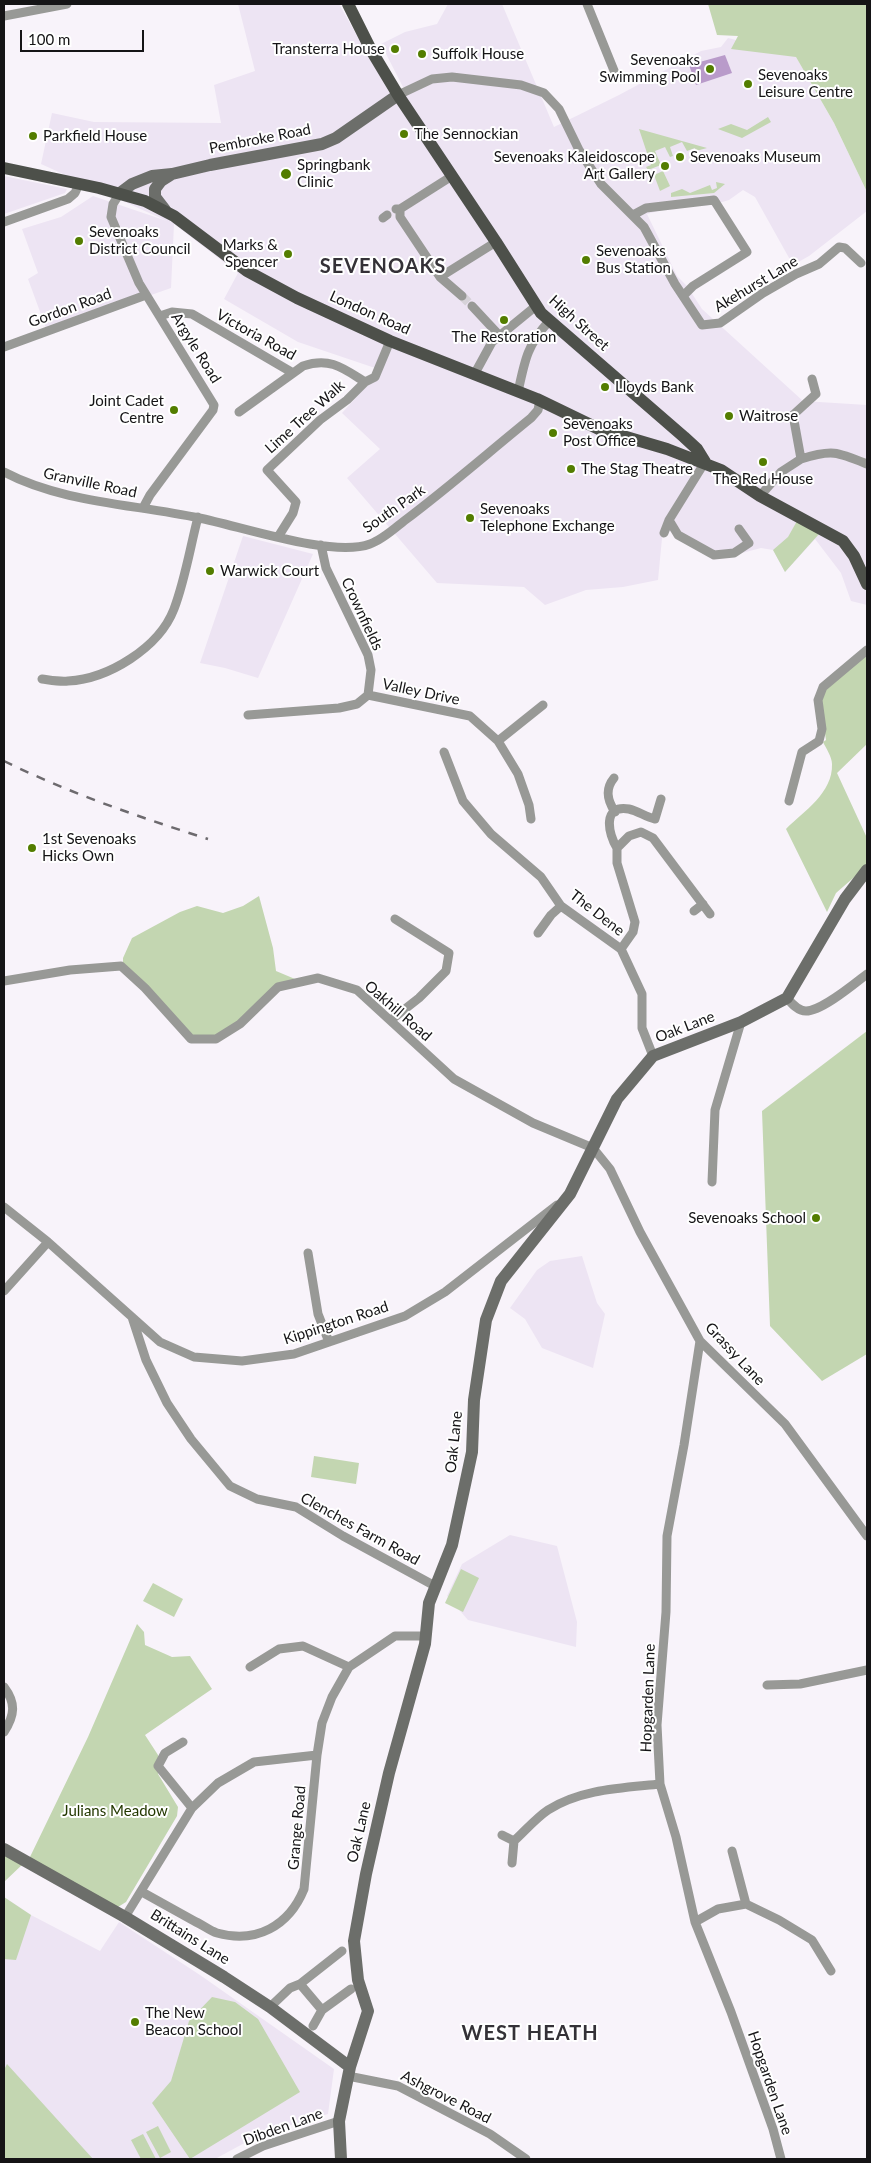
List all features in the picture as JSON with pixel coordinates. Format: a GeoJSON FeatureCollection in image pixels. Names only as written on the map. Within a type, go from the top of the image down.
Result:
{"type":"FeatureCollection","features":[{"type":"Feature","properties":{"kind":"main road","name":"High Street"},"geometry":{"type":"LineString","coordinates":[[349,5],[371,50],[398,95],[496,242],[536,306],[549,321],[613,374],[684,437],[697,449],[705,462],[721,470],[760,496],[843,541],[854,556],[867,584]]}},
{"type":"Feature","properties":{"kind":"main road","name":"London Road"},"geometry":{"type":"LineString","coordinates":[[4,168],[120,193],[165,210],[247,271],[275,288],[390,341],[540,400],[599,429],[705,462]]}},
{"type":"Feature","properties":{"kind":"main road"},"geometry":{"type":"LineString","coordinates":[[677,453],[684,437]]}},
{"type":"Feature","properties":{"kind":"street"},"geometry":{"type":"LineString","coordinates":[[4,16],[66,4]]}},
{"type":"Feature","properties":{"kind":"street"},"geometry":{"type":"LineString","coordinates":[[587,4],[617,78]]}},
{"type":"Feature","properties":{"kind":"street","name":"Akehurst Lane"},"geometry":{"type":"LineString","coordinates":[[398,95],[426,81],[452,77],[521,85],[540,90],[559,109],[579,150],[596,178],[647,231],[675,284],[684,295],[702,326],[720,323],[763,293],[796,274],[819,264],[839,247],[845,248],[860,263]]}},
{"type":"Feature","properties":{"kind":"street","name":"Pembroke Road"},"geometry":{"type":"LineString","coordinates":[[120,193],[141,180],[322,144],[336,138],[398,95]]}},
{"type":"Feature","properties":{"kind":"street"},"geometry":{"type":"LineString","coordinates":[[165,210],[156,197],[155,189],[161,181],[172,174]]}},
{"type":"Feature","properties":{"kind":"street"},"geometry":{"type":"LineString","coordinates":[[452,176],[398,209],[400,217],[440,277],[462,296]]}},
{"type":"Feature","properties":{"kind":"street"},"geometry":{"type":"LineString","coordinates":[[4,222],[68,199],[75,193],[78,184]]}},
{"type":"Feature","properties":{"kind":"street","name":"Argyle Road"},"geometry":{"type":"LineString","coordinates":[[120,193],[112,204],[111,217],[139,283],[214,405],[213,410],[150,495],[143,508]]}},
{"type":"Feature","properties":{"kind":"street"},"geometry":{"type":"LineString","coordinates":[[630,212],[646,208],[714,200],[747,252],[693,286],[684,295]]}},
{"type":"Feature","properties":{"kind":"street"},"geometry":{"type":"LineString","coordinates":[[440,277],[496,242]]}},
{"type":"Feature","properties":{"kind":"street","name":"Gordon Road"},"geometry":{"type":"LineString","coordinates":[[4,347],[146,294]]}},
{"type":"Feature","properties":{"kind":"street"},"geometry":{"type":"LineString","coordinates":[[472,306],[499,335]]}},
{"type":"Feature","properties":{"kind":"street"},"geometry":{"type":"LineString","coordinates":[[474,375],[492,342],[536,306]]}},
{"type":"Feature","properties":{"kind":"street","name":"Victoria Road"},"geometry":{"type":"LineString","coordinates":[[160,316],[172,312],[192,314],[293,373],[313,362],[332,363],[365,382]]}},
{"type":"Feature","properties":{"kind":"street"},"geometry":{"type":"LineString","coordinates":[[518,392],[525,361],[534,338],[549,321]]}},
{"type":"Feature","properties":{"kind":"street","name":"Lime Tree Walk"},"geometry":{"type":"LineString","coordinates":[[278,537],[293,513],[296,502],[267,470],[320,420],[347,400],[365,382],[375,377],[390,341]]}},
{"type":"Feature","properties":{"kind":"street"},"geometry":{"type":"LineString","coordinates":[[239,412],[293,373]]}},
{"type":"Feature","properties":{"kind":"street"},"geometry":{"type":"LineString","coordinates":[[801,459],[793,415],[816,394],[812,379]]}},
{"type":"Feature","properties":{"kind":"street","name":"South Park"},"geometry":{"type":"LineString","coordinates":[[143,508],[321,545],[346,548],[370,544],[426,505],[531,418],[538,410],[540,400]]}},
{"type":"Feature","properties":{"kind":"street"},"geometry":{"type":"LineString","coordinates":[[760,496],[781,472],[801,459],[818,453],[839,452],[867,464]]}},
{"type":"Feature","properties":{"kind":"street"},"geometry":{"type":"LineString","coordinates":[[664,533],[669,520],[705,462]]}},
{"type":"Feature","properties":{"kind":"street","name":"Granville Road"},"geometry":{"type":"LineString","coordinates":[[4,472],[26,483],[60,493],[143,508]]}},
{"type":"Feature","properties":{"kind":"street"},"geometry":{"type":"LineString","coordinates":[[42,679],[68,681],[96,676],[117,668],[145,648],[161,631],[173,611],[198,518]]}},
{"type":"Feature","properties":{"kind":"street"},"geometry":{"type":"LineString","coordinates":[[669,520],[678,535],[718,556],[734,552],[749,543],[738,529]]}},
{"type":"Feature","properties":{"kind":"street","name":"Crownfields"},"geometry":{"type":"LineString","coordinates":[[321,545],[326,568],[368,655],[371,670],[368,695]]}},
{"type":"Feature","properties":{"kind":"street"},"geometry":{"type":"LineString","coordinates":[[789,801],[802,752],[819,741],[822,729],[818,700],[823,687],[867,650]]}},
{"type":"Feature","properties":{"kind":"street","name":"Valley Drive"},"geometry":{"type":"LineString","coordinates":[[248,715],[339,708],[357,704],[368,695],[470,716],[498,741],[518,774],[530,805],[531,819]]}},
{"type":"Feature","properties":{"kind":"street"},"geometry":{"type":"LineString","coordinates":[[498,741],[543,705]]}},
{"type":"Feature","properties":{"kind":"street","name":"The Dene"},"geometry":{"type":"LineString","coordinates":[[444,752],[459,794],[466,806],[491,834],[547,882],[561,906],[621,949],[642,994],[642,1028],[653,1056]]}},
{"type":"Feature","properties":{"kind":"street"},"geometry":{"type":"LineString","coordinates":[[614,778],[608,788],[608,797],[615,812]]}},
{"type":"Feature","properties":{"kind":"street"},"geometry":{"type":"LineString","coordinates":[[621,949],[633,932],[635,922],[617,863],[617,848],[612,840],[608,822],[615,812],[620,809],[630,809],[655,819],[661,799]]}},
{"type":"Feature","properties":{"kind":"street"},"geometry":{"type":"LineString","coordinates":[[617,848],[629,836],[641,832],[653,838],[710,914]]}},
{"type":"Feature","properties":{"kind":"street"},"geometry":{"type":"LineString","coordinates":[[867,870],[845,899],[787,998],[798,1010],[817,1009],[867,974]]}},
{"type":"Feature","properties":{"kind":"street"},"geometry":{"type":"LineString","coordinates":[[694,911],[703,904]]}},
{"type":"Feature","properties":{"kind":"street"},"geometry":{"type":"LineString","coordinates":[[538,932],[561,906]]}},
{"type":"Feature","properties":{"kind":"street"},"geometry":{"type":"LineString","coordinates":[[391,1020],[419,998],[446,970],[449,953],[395,918]]}},
{"type":"Feature","properties":{"kind":"street"},"geometry":{"type":"LineString","coordinates":[[535,918],[544,924]]}},
{"type":"Feature","properties":{"kind":"street","name":"Oakhill Road"},"geometry":{"type":"LineString","coordinates":[[4,981],[70,970],[121,966],[145,988],[191,1039],[216,1039],[240,1024],[278,987],[318,978],[357,990],[454,1079],[533,1123],[593,1148]]}},
{"type":"Feature","properties":{"kind":"street","name":"Oak Lane"},"geometry":{"type":"LineString","coordinates":[[341,2159],[339,2121],[349,2072],[368,2011],[358,1980],[354,1941],[366,1874],[389,1773],[426,1636],[430,1603],[452,1545],[472,1452],[474,1400],[486,1320],[501,1281],[570,1194],[617,1099],[653,1056],[741,1022],[787,998]]}},
{"type":"Feature","properties":{"kind":"street"},"geometry":{"type":"LineString","coordinates":[[712,1182],[715,1110],[741,1022]]}},
{"type":"Feature","properties":{"kind":"street","name":"Grassy Lane"},"geometry":{"type":"LineString","coordinates":[[593,1148],[610,1169],[640,1232],[700,1341],[785,1424],[867,1536]]}},
{"type":"Feature","properties":{"kind":"street","name":"Kippington Road"},"geometry":{"type":"LineString","coordinates":[[4,1208],[48,1242],[160,1342],[194,1357],[242,1361],[294,1354],[405,1316],[445,1292],[570,1194]]}},
{"type":"Feature","properties":{"kind":"street"},"geometry":{"type":"LineString","coordinates":[[4,1291],[48,1242]]}},
{"type":"Feature","properties":{"kind":"street"},"geometry":{"type":"LineString","coordinates":[[308,1253],[318,1314],[329,1342]]}},
{"type":"Feature","properties":{"kind":"street"},"geometry":{"type":"LineString","coordinates":[[4,1300],[13,1280]]}},
{"type":"Feature","properties":{"kind":"street","name":"Clenches Farm Road"},"geometry":{"type":"LineString","coordinates":[[132,1316],[146,1360],[167,1403],[192,1439],[230,1486],[257,1499],[296,1507],[343,1536],[435,1586]]}},
{"type":"Feature","properties":{"kind":"street","name":"Hopgarden Lane"},"geometry":{"type":"LineString","coordinates":[[700,1341],[684,1445],[667,1536],[666,1612],[657,1725],[660,1784],[676,1837],[696,1922],[732,2012],[773,2130],[781,2159]]}},
{"type":"Feature","properties":{"kind":"street","name":"Grange Road"},"geometry":{"type":"LineString","coordinates":[[142,1892],[216,1933],[254,1935],[267,1931],[288,1917],[298,1906],[304,1889],[317,1755],[322,1723],[332,1697],[349,1668],[395,1636],[426,1636]]}},
{"type":"Feature","properties":{"kind":"street"},"geometry":{"type":"LineString","coordinates":[[250,1667],[279,1649],[303,1646],[349,1668]]}},
{"type":"Feature","properties":{"kind":"street"},"geometry":{"type":"LineString","coordinates":[[767,1685],[800,1684],[867,1670]]}},
{"type":"Feature","properties":{"kind":"street"},"geometry":{"type":"LineString","coordinates":[[4,1687],[12,1698],[12,1719],[4,1732]]}},
{"type":"Feature","properties":{"kind":"street"},"geometry":{"type":"LineString","coordinates":[[183,1742],[165,1753],[158,1766],[192,1808]]}},
{"type":"Feature","properties":{"kind":"street"},"geometry":{"type":"LineString","coordinates":[[125,1917],[192,1808],[218,1783],[254,1762],[317,1755]]}},
{"type":"Feature","properties":{"kind":"street"},"geometry":{"type":"LineString","coordinates":[[512,1863],[514,1840],[546,1811],[561,1803],[594,1792],[660,1784]]}},
{"type":"Feature","properties":{"kind":"street"},"geometry":{"type":"LineString","coordinates":[[502,1835],[514,1840]]}},
{"type":"Feature","properties":{"kind":"street","name":"Brittains Lane"},"geometry":{"type":"LineString","coordinates":[[4,1849],[125,1917],[270,2007],[349,2072]]}},
{"type":"Feature","properties":{"kind":"street"},"geometry":{"type":"LineString","coordinates":[[732,1851],[746,1904]]}},
{"type":"Feature","properties":{"kind":"street"},"geometry":{"type":"LineString","coordinates":[[696,1922],[718,1909],[746,1904],[779,1920],[812,1940],[831,1971]]}},
{"type":"Feature","properties":{"kind":"street"},"geometry":{"type":"LineString","coordinates":[[270,2007],[290,1988],[300,1984],[342,1951]]}},
{"type":"Feature","properties":{"kind":"street"},"geometry":{"type":"LineString","coordinates":[[300,1984],[322,2010]]}},
{"type":"Feature","properties":{"kind":"street"},"geometry":{"type":"LineString","coordinates":[[312,2026],[322,2010],[351,1989]]}},
{"type":"Feature","properties":{"kind":"street","name":"Ashgrove Road"},"geometry":{"type":"LineString","coordinates":[[349,2072],[398,2086],[490,2134],[526,2159]]}},
{"type":"Feature","properties":{"kind":"street","name":"Dibden Lane"},"geometry":{"type":"LineString","coordinates":[[237,2159],[263,2146],[339,2121]]}},
{"type":"Feature","properties":{"kind":"shaded area"},"geometry":{"type":"Polygon","coordinates":[[[238,4],[339,4],[389,92],[412,87],[403,87],[381,44],[405,32],[437,24],[448,4],[502,4],[554,127],[701,51],[721,47],[728,38],[795,55],[834,123],[867,192],[867,211],[809,256],[793,265],[755,197],[743,190],[729,200],[712,205],[669,208],[647,214],[677,276],[687,286],[702,309],[803,401],[867,405],[867,605],[851,601],[841,573],[815,539],[785,572],[773,550],[761,548],[723,558],[663,528],[658,580],[623,587],[586,590],[545,605],[524,587],[437,583],[347,478],[380,449],[342,413],[374,378],[378,369],[298,342],[224,299],[238,273],[174,224],[171,288],[77,321],[46,328],[28,279],[38,273],[22,229],[61,217],[93,196],[167,221],[41,164],[52,113],[94,122],[221,123],[214,85],[255,71],[238,4]]]}},
{"type":"Feature","properties":{"kind":"shaded area","name":"Sevenoaks Swimming Pool"},"geometry":{"type":"Polygon","coordinates":[[[725,55],[732,73],[696,85],[689,65],[725,55]]]}},
{"type":"Feature","properties":{"kind":"shaded area"},"geometry":{"type":"Polygon","coordinates":[[[4,176],[67,189],[65,193],[4,214],[4,176]]]}},
{"type":"Feature","properties":{"kind":"shaded area"},"geometry":{"type":"Polygon","coordinates":[[[243,536],[313,554],[258,678],[200,663],[243,536]]]}},
{"type":"Feature","properties":{"kind":"shaded area"},"geometry":{"type":"Polygon","coordinates":[[[582,1256],[597,1303],[605,1314],[593,1368],[542,1348],[525,1319],[510,1308],[537,1270],[550,1261],[582,1256]]]}},
{"type":"Feature","properties":{"kind":"shaded area"},"geometry":{"type":"Polygon","coordinates":[[[510,1535],[557,1546],[577,1622],[576,1647],[468,1620],[447,1596],[462,1564],[510,1535]]]}},
{"type":"Feature","properties":{"kind":"shaded area","name":"The New Beacon School"},"geometry":{"type":"Polygon","coordinates":[[[4,1897],[31,1915],[100,1951],[119,1922],[200,1975],[334,2069],[328,2114],[261,2134],[215,2159],[4,2159],[4,1897]]]}},
{"type":"Feature","properties":{"kind":"green space"},"geometry":{"type":"Polygon","coordinates":[[[708,4],[867,4],[867,192],[834,123],[796,57],[731,49],[738,36],[717,35],[708,4]]]}},
{"type":"Feature","properties":{"kind":"green space"},"geometry":{"type":"Polygon","coordinates":[[[768,117],[771,122],[742,138],[718,129],[731,124],[747,130],[768,117]]]}},
{"type":"Feature","properties":{"kind":"green space"},"geometry":{"type":"Polygon","coordinates":[[[639,129],[707,148],[696,151],[695,148],[687,151],[682,142],[670,147],[673,156],[670,157],[665,147],[655,151],[661,165],[648,170],[646,167],[651,165],[639,129]]]}},
{"type":"Feature","properties":{"kind":"green space"},"geometry":{"type":"Polygon","coordinates":[[[663,171],[670,186],[660,191],[654,175],[663,171]]]}},
{"type":"Feature","properties":{"kind":"green space"},"geometry":{"type":"Polygon","coordinates":[[[716,182],[725,184],[714,193],[671,197],[671,193],[682,189],[690,193],[710,185],[712,190],[717,188],[716,182]]]}},
{"type":"Feature","properties":{"kind":"green space"},"geometry":{"type":"Polygon","coordinates":[[[797,521],[819,534],[785,572],[773,550],[788,537],[797,521]]]}},
{"type":"Feature","properties":{"kind":"green space"},"geometry":{"type":"Polygon","coordinates":[[[867,653],[867,744],[837,773],[867,838],[867,866],[836,893],[827,912],[786,829],[823,793],[831,774],[832,761],[823,742],[826,740],[820,700],[825,688],[867,653]]]}},
{"type":"Feature","properties":{"kind":"green space"},"geometry":{"type":"Polygon","coordinates":[[[259,896],[273,948],[276,971],[295,979],[278,986],[219,1038],[191,1038],[123,967],[123,958],[132,938],[180,912],[197,906],[223,913],[243,906],[259,896]]]}},
{"type":"Feature","properties":{"kind":"green space","name":"Sevenoaks School"},"geometry":{"type":"Polygon","coordinates":[[[867,1031],[867,1354],[822,1381],[770,1326],[762,1111],[867,1031]]]}},
{"type":"Feature","properties":{"kind":"green space"},"geometry":{"type":"Polygon","coordinates":[[[314,1456],[359,1463],[356,1484],[311,1477],[314,1456]]]}},
{"type":"Feature","properties":{"kind":"green space"},"geometry":{"type":"Polygon","coordinates":[[[461,1569],[479,1578],[463,1612],[445,1603],[461,1569]]]}},
{"type":"Feature","properties":{"kind":"green space"},"geometry":{"type":"Polygon","coordinates":[[[153,1583],[183,1599],[174,1617],[143,1601],[153,1583]]]}},
{"type":"Feature","properties":{"kind":"green space","name":"Julians Meadow"},"geometry":{"type":"Polygon","coordinates":[[[137,1624],[144,1632],[145,1645],[172,1657],[190,1656],[212,1689],[145,1735],[158,1755],[158,1774],[178,1807],[177,1816],[126,1902],[118,1907],[29,1859],[88,1737],[137,1624]]]}},
{"type":"Feature","properties":{"kind":"green space"},"geometry":{"type":"Polygon","coordinates":[[[4,1854],[24,1863],[4,1882],[4,1854]]]}},
{"type":"Feature","properties":{"kind":"green space"},"geometry":{"type":"Polygon","coordinates":[[[4,1897],[31,1915],[16,1960],[4,1959],[4,1897]]]}},
{"type":"Feature","properties":{"kind":"green space"},"geometry":{"type":"Polygon","coordinates":[[[212,1997],[235,2002],[258,2019],[300,2092],[190,2159],[152,2103],[171,2081],[189,2021],[212,1997]]]}},
{"type":"Feature","properties":{"kind":"green space"},"geometry":{"type":"Polygon","coordinates":[[[7,2064],[93,2159],[4,2159],[4,2070],[7,2064]]]}},
{"type":"Feature","properties":{"kind":"green space"},"geometry":{"type":"Polygon","coordinates":[[[158,2126],[171,2152],[160,2158],[146,2132],[158,2126]]]}},
{"type":"Feature","properties":{"kind":"green space"},"geometry":{"type":"Polygon","coordinates":[[[143,2134],[156,2159],[141,2159],[131,2140],[143,2134]]]}},
{"type":"Feature","properties":{"kind":"tunnel"},"geometry":{"type":"LineString","coordinates":[[462,296],[472,306]]}},
{"type":"Feature","properties":{"kind":"railway"},"geometry":{"type":"LineString","coordinates":[[4,761],[54,784],[105,804],[208,839]]}},
{"type":"Feature","properties":{"kind":"place","name":"Transterra House"},"geometry":{"type":"Point","coordinates":[395,49]}},
{"type":"Feature","properties":{"kind":"place","name":"Suffolk House"},"geometry":{"type":"Point","coordinates":[422,54]}},
{"type":"Feature","properties":{"kind":"place","name":"Sevenoaks Swimming Pool"},"geometry":{"type":"Point","coordinates":[710,69]}},
{"type":"Feature","properties":{"kind":"place","name":"Sevenoaks Leisure Centre"},"geometry":{"type":"Point","coordinates":[748,84]}},
{"type":"Feature","properties":{"kind":"place","name":"The Sennockian"},"geometry":{"type":"Point","coordinates":[404,134]}},
{"type":"Feature","properties":{"kind":"place","name":"Parkfield House"},"geometry":{"type":"Point","coordinates":[33,136]}},
{"type":"Feature","properties":{"kind":"place","name":"Sevenoaks Museum"},"geometry":{"type":"Point","coordinates":[680,157]}},
{"type":"Feature","properties":{"kind":"place","name":"Sevenoaks Kaleidoscope Art Gallery"},"geometry":{"type":"Point","coordinates":[665,166]}},
{"type":"Feature","properties":{"kind":"place","name":"Springbank Clinic"},"geometry":{"type":"Point","coordinates":[286,174]}},
{"type":"Feature","properties":{"kind":"place","name":"Sevenoaks District Council"},"geometry":{"type":"Point","coordinates":[79,241]}},
{"type":"Feature","properties":{"kind":"place","name":"Marks & Spencer"},"geometry":{"type":"Point","coordinates":[288,254]}},
{"type":"Feature","properties":{"kind":"place","name":"Sevenoaks Bus Station"},"geometry":{"type":"Point","coordinates":[586,260]}},
{"type":"Feature","properties":{"kind":"place","name":"The Restoration"},"geometry":{"type":"Point","coordinates":[504,320]}},
{"type":"Feature","properties":{"kind":"place","name":"Lloyds Bank"},"geometry":{"type":"Point","coordinates":[605,387]}},
{"type":"Feature","properties":{"kind":"place","name":"Joint Cadet Centre"},"geometry":{"type":"Point","coordinates":[174,410]}},
{"type":"Feature","properties":{"kind":"place","name":"Waitrose"},"geometry":{"type":"Point","coordinates":[729,416]}},
{"type":"Feature","properties":{"kind":"place","name":"Sevenoaks Post Office"},"geometry":{"type":"Point","coordinates":[553,433]}},
{"type":"Feature","properties":{"kind":"place","name":"The Red House"},"geometry":{"type":"Point","coordinates":[763,462]}},
{"type":"Feature","properties":{"kind":"place","name":"The Stag Theatre"},"geometry":{"type":"Point","coordinates":[571,469]}},
{"type":"Feature","properties":{"kind":"place","name":"Sevenoaks Telephone Exchange"},"geometry":{"type":"Point","coordinates":[470,518]}},
{"type":"Feature","properties":{"kind":"place","name":"Warwick Court"},"geometry":{"type":"Point","coordinates":[210,571]}},
{"type":"Feature","properties":{"kind":"place","name":"1st Sevenoaks Hicks Own"},"geometry":{"type":"Point","coordinates":[32,848]}},
{"type":"Feature","properties":{"kind":"place","name":"Sevenoaks School"},"geometry":{"type":"Point","coordinates":[816,1218]}},
{"type":"Feature","properties":{"kind":"place","name":"The New Beacon School"},"geometry":{"type":"Point","coordinates":[135,2022]}},
{"type":"Feature","properties":{"kind":"district","name":"SEVENOAKS"},"geometry":{"type":"Point","coordinates":[383,267]}},
{"type":"Feature","properties":{"kind":"district","name":"WEST HEATH"},"geometry":{"type":"Point","coordinates":[530,2034]}}]}
